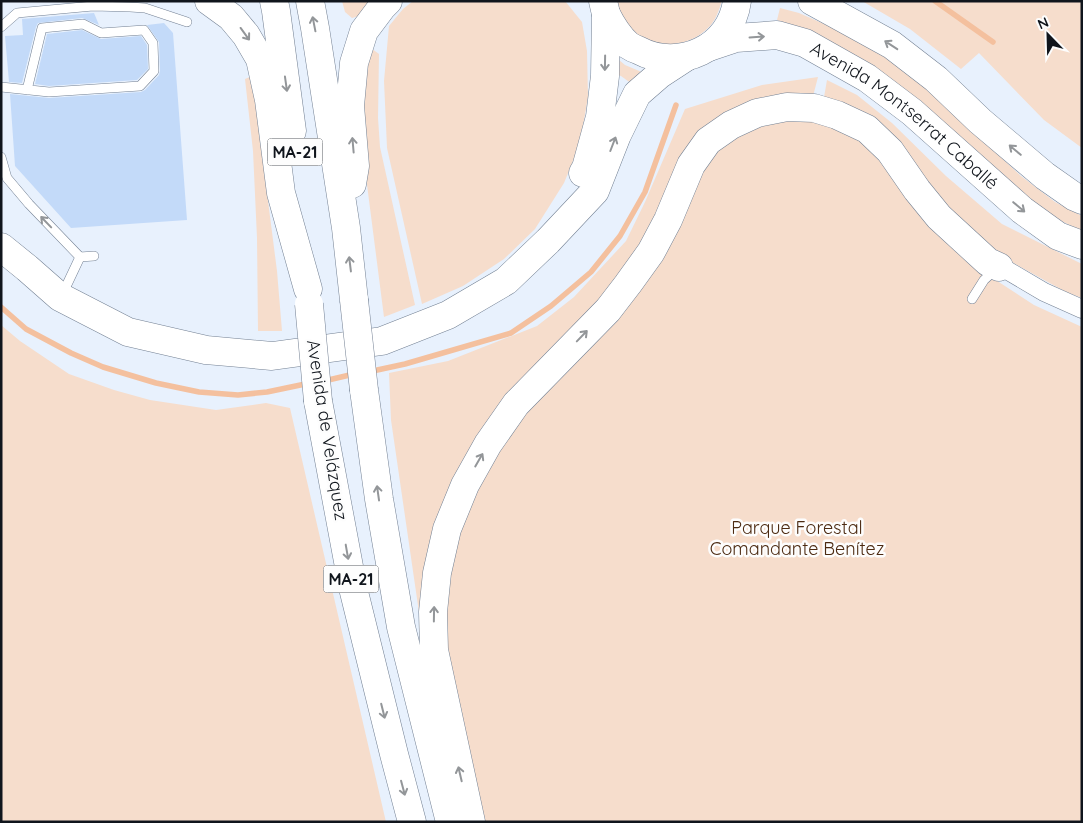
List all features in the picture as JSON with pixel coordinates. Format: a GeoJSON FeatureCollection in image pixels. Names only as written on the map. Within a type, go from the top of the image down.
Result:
{"type":"FeatureCollection","features":[{"type":"Feature","properties":{"kind":"main road"},"geometry":{"type":"LineString","coordinates":[[209,1],[230,16],[246,35],[260,59],[269,100],[281,193],[308,296]]}},
{"type":"Feature","properties":{"kind":"main road","name":"Avenida de Velázquez"},"geometry":{"type":"LineString","coordinates":[[274,1],[298,170],[318,401],[353,588],[412,822]]}},
{"type":"Feature","properties":{"kind":"main road","name":"MA-21"},"geometry":{"type":"LineString","coordinates":[[310,1],[346,228],[364,390],[379,499],[401,627],[450,822]]}},
{"type":"Feature","properties":{"kind":"main road"},"geometry":{"type":"LineString","coordinates":[[346,228],[355,166],[350,106],[354,63],[364,31],[388,1]]}},
{"type":"Feature","properties":{"kind":"main road"},"geometry":{"type":"LineString","coordinates":[[1,247],[60,297],[128,332],[206,350],[272,356],[382,341],[448,315],[506,281],[548,241],[594,191],[616,134],[637,94],[660,74],[721,36],[730,23],[738,1]]}},
{"type":"Feature","properties":{"kind":"main road"},"geometry":{"type":"LineString","coordinates":[[812,1],[892,45],[936,79],[1045,176],[1082,200]]}},
{"type":"Feature","properties":{"kind":"main road"},"geometry":{"type":"LineString","coordinates":[[604,8],[615,32],[629,46],[647,55],[666,59],[698,52]]}},
{"type":"Feature","properties":{"kind":"main road"},"geometry":{"type":"LineString","coordinates":[[548,241],[586,168],[600,117],[605,76],[604,8]]}},
{"type":"Feature","properties":{"kind":"main road","name":"Avenida Montserrat Caballé"},"geometry":{"type":"LineString","coordinates":[[698,52],[736,38],[777,35],[805,44],[867,78],[912,112],[1022,210],[1058,236],[1082,245]]}},
{"type":"Feature","properties":{"kind":"main road"},"geometry":{"type":"LineString","coordinates":[[471,822],[434,650],[433,612],[437,573],[447,529],[464,485],[488,444],[516,404],[608,310],[651,252],[668,220],[691,165],[708,141],[731,125],[757,113],[787,107],[814,108],[837,115],[867,129],[890,150],[917,190],[939,217],[988,262],[999,267]]}},
{"type":"Feature","properties":{"kind":"main road"},"geometry":{"type":"LineString","coordinates":[[1,231],[27,268]]}},
{"type":"Feature","properties":{"kind":"street"},"geometry":{"type":"LineString","coordinates":[[999,267],[1006,269],[1044,292],[1082,309]]}},
{"type":"Feature","properties":{"kind":"lane"},"geometry":{"type":"LineString","coordinates":[[1,27],[17,13],[93,6],[130,7],[145,5],[187,22]]}},
{"type":"Feature","properties":{"kind":"lane"},"geometry":{"type":"LineString","coordinates":[[1,86],[27,90],[48,92],[140,86],[154,71],[153,43],[144,30],[101,33],[83,24],[42,28],[27,90]]}},
{"type":"Feature","properties":{"kind":"lane"},"geometry":{"type":"LineString","coordinates":[[1,157],[7,178],[28,204],[80,257],[94,256]]}},
{"type":"Feature","properties":{"kind":"lane"},"geometry":{"type":"LineString","coordinates":[[60,297],[80,257]]}},
{"type":"Feature","properties":{"kind":"lane"},"geometry":{"type":"LineString","coordinates":[[972,299],[984,280],[999,267]]}},
{"type":"Feature","properties":{"kind":"green space"},"geometry":{"type":"Polygon","coordinates":[[[342,1],[369,1],[359,16],[352,18],[345,12],[342,1]]]}},
{"type":"Feature","properties":{"kind":"green space"},"geometry":{"type":"Polygon","coordinates":[[[413,1],[565,1],[582,22],[587,51],[588,97],[580,144],[564,183],[535,229],[504,259],[463,286],[422,304],[387,148],[384,81],[389,26],[403,9],[413,1]]]}},
{"type":"Feature","properties":{"kind":"green space"},"geometry":{"type":"Polygon","coordinates":[[[616,1],[722,1],[714,20],[701,34],[690,40],[666,44],[643,39],[633,32],[625,23],[616,1]]]}},
{"type":"Feature","properties":{"kind":"green space"},"geometry":{"type":"Polygon","coordinates":[[[862,1],[1082,1],[1082,148],[1044,120],[979,53],[961,69],[910,29],[862,1]]]}},
{"type":"Feature","properties":{"kind":"green space"},"geometry":{"type":"Polygon","coordinates":[[[780,8],[799,13],[847,34],[881,53],[918,80],[1021,176],[1055,202],[1082,216],[1082,231],[1053,217],[798,28],[777,20],[780,8]]]}},
{"type":"Feature","properties":{"kind":"green space"},"geometry":{"type":"Polygon","coordinates":[[[368,46],[379,54],[378,118],[380,147],[415,305],[384,317],[361,125],[368,46]]]}},
{"type":"Feature","properties":{"kind":"green space"},"geometry":{"type":"Polygon","coordinates":[[[613,55],[625,65],[644,73],[632,84],[621,76],[611,73],[613,55]]]}},
{"type":"Feature","properties":{"kind":"green space"},"geometry":{"type":"Polygon","coordinates":[[[252,76],[277,271],[282,331],[258,331],[257,238],[253,151],[245,79],[252,76]]]}},
{"type":"Feature","properties":{"kind":"green space"},"geometry":{"type":"Polygon","coordinates":[[[818,77],[812,100],[739,113],[637,258],[495,417],[422,633],[391,420],[389,373],[448,361],[537,326],[574,297],[626,241],[685,109],[762,85],[818,77]]]}},
{"type":"Feature","properties":{"kind":"green space"},"geometry":{"type":"Polygon","coordinates":[[[827,80],[857,95],[892,123],[946,176],[1002,224],[1082,264],[1082,298],[1066,292],[999,255],[823,103],[827,80]]]}},
{"type":"Feature","properties":{"kind":"green space","name":"Parque Forestal Comandante Benítez"},"geometry":{"type":"Polygon","coordinates":[[[806,115],[869,142],[988,275],[1034,305],[1082,327],[1082,822],[478,822],[441,637],[455,535],[482,469],[695,171],[733,131],[806,115]]]}},
{"type":"Feature","properties":{"kind":"green space"},"geometry":{"type":"Polygon","coordinates":[[[1,325],[20,341],[69,374],[114,390],[150,400],[216,410],[266,403],[290,408],[386,822],[1,822],[1,325]]]}},
{"type":"Feature","properties":{"kind":"building"},"geometry":{"type":"Polygon","coordinates":[[[94,13],[99,25],[82,18],[38,23],[22,83],[9,82],[5,36],[23,35],[22,19],[94,13]]]}},
{"type":"Feature","properties":{"kind":"building"},"geometry":{"type":"Polygon","coordinates":[[[164,23],[173,33],[187,220],[71,228],[15,166],[10,94],[49,98],[141,92],[159,75],[160,71],[159,42],[147,25],[164,23]]]}},
{"type":"Feature","properties":{"kind":"building"},"geometry":{"type":"Polygon","coordinates":[[[82,30],[101,39],[141,36],[147,45],[148,69],[137,80],[49,86],[35,84],[47,34],[82,30]]]}},
{"type":"Feature","properties":{"kind":"waterway"},"geometry":{"type":"LineString","coordinates":[[935,1],[993,42]]}},
{"type":"Feature","properties":{"kind":"waterway"},"geometry":{"type":"LineString","coordinates":[[368,372],[405,364],[511,333],[551,306],[591,272],[620,236],[645,192],[676,105]]}},
{"type":"Feature","properties":{"kind":"waterway"},"geometry":{"type":"LineString","coordinates":[[1,307],[26,329],[71,353],[103,367],[156,383],[199,392],[238,395],[267,392],[310,383]]}},
{"type":"Feature","properties":{"kind":"waterway"},"geometry":{"type":"LineString","coordinates":[[324,381],[354,374]]}}]}
